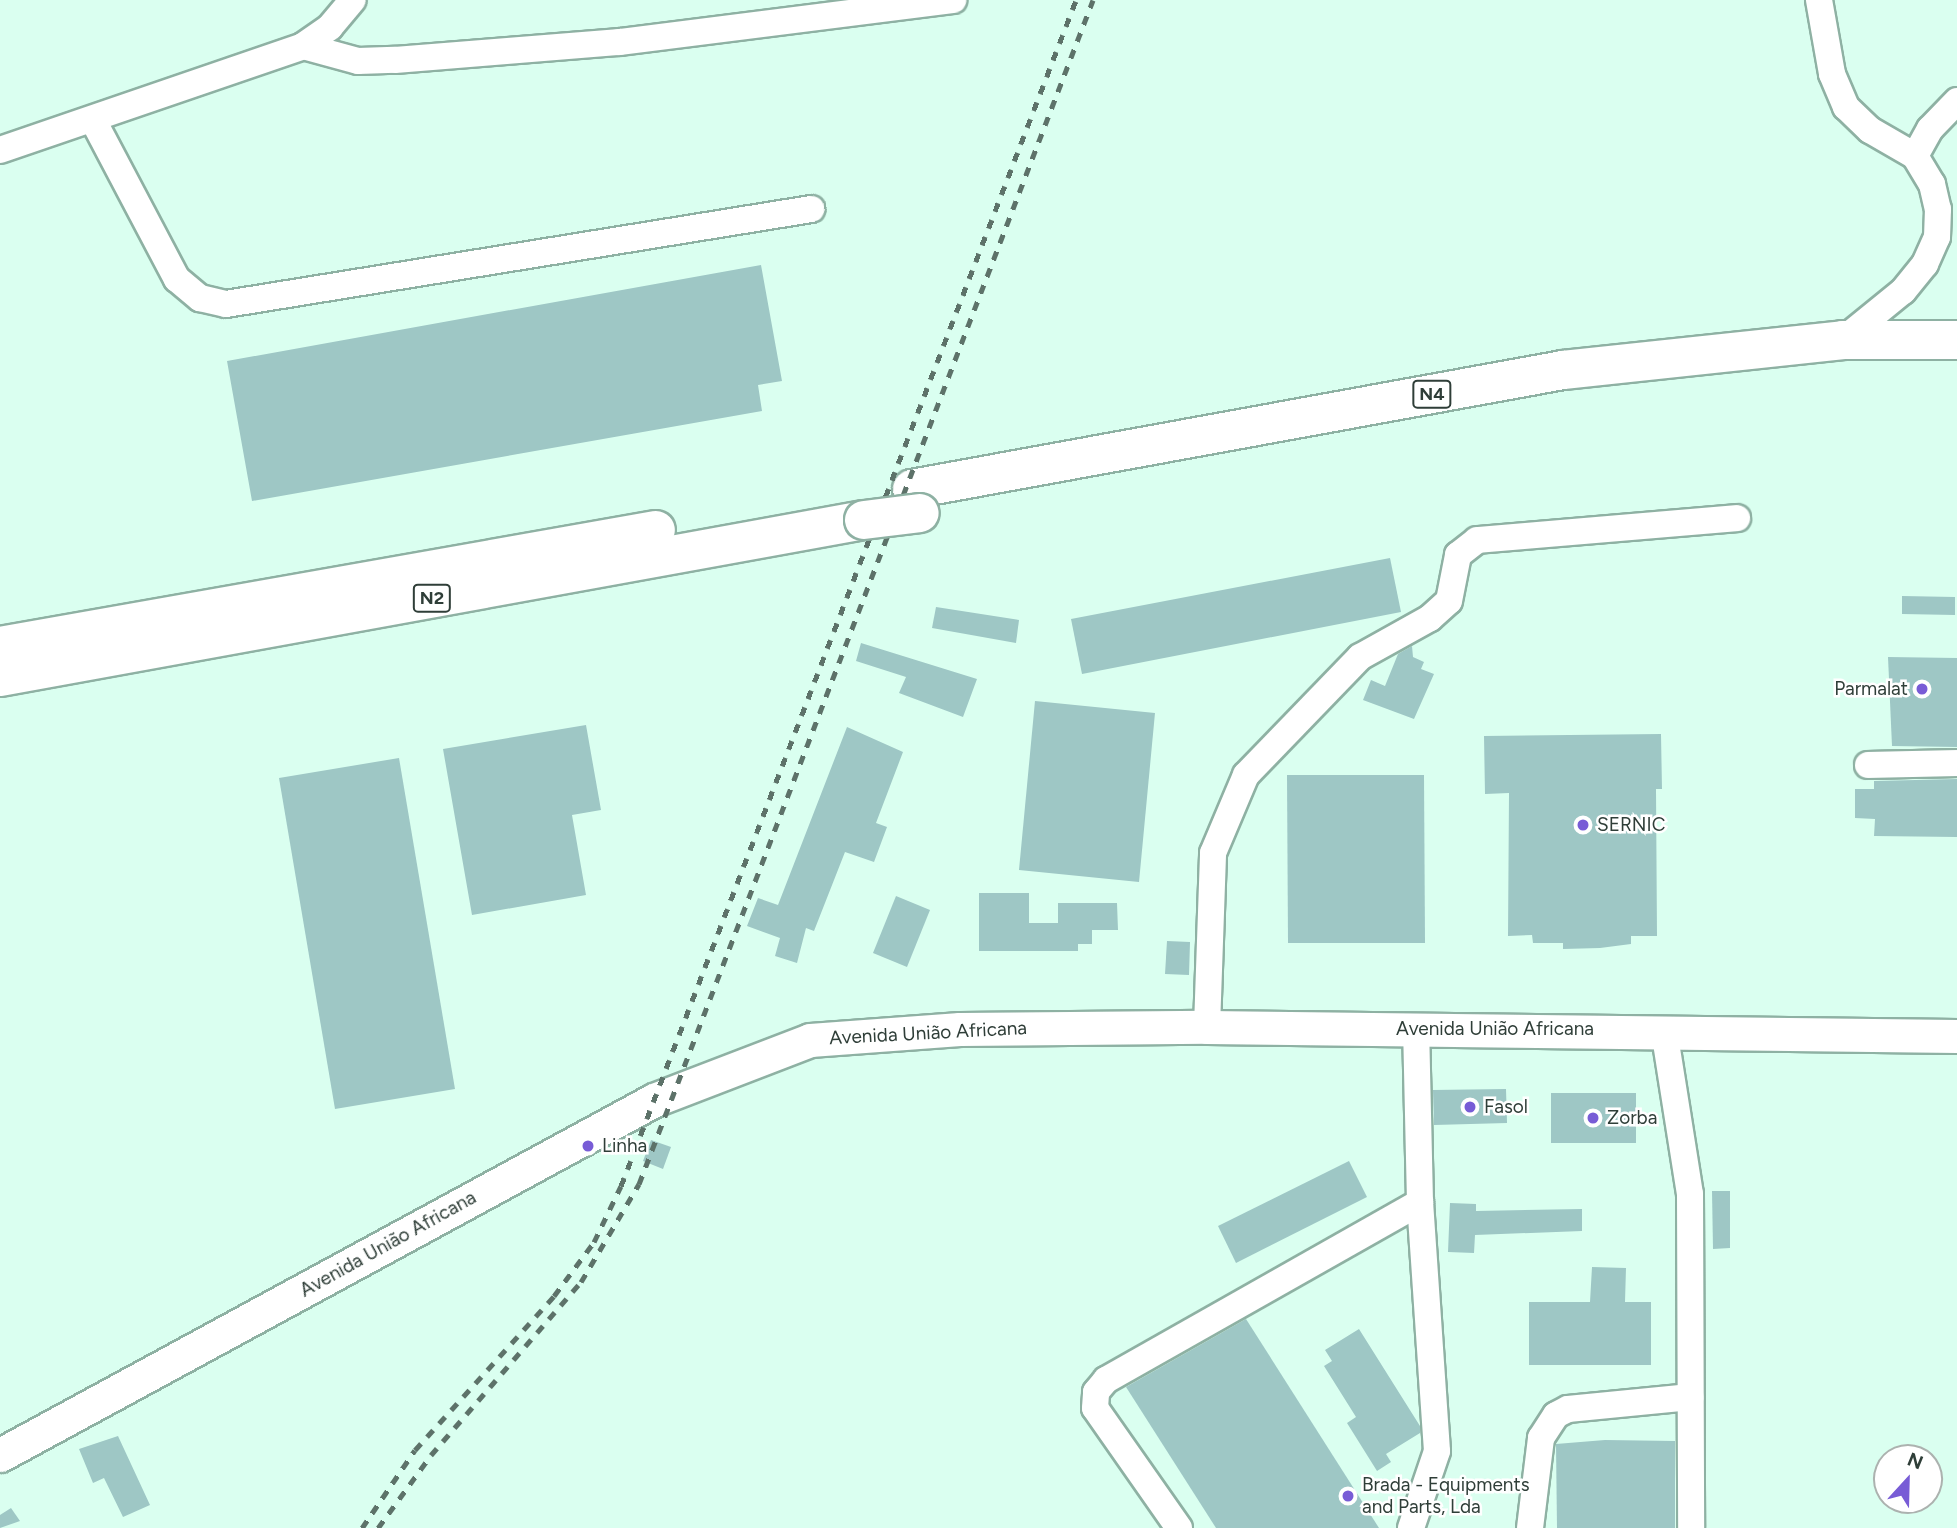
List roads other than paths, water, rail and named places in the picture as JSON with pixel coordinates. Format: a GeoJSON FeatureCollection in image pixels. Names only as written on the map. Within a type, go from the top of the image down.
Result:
{"type":"FeatureCollection","features":[{"type":"Feature","properties":{"kind":"highway","name":"N4"},"geometry":{"type":"LineString","coordinates":[[916,501],[1563,370],[1843,340],[1957,341]]}},
{"type":"Feature","properties":{"kind":"highway","name":"N4"},"geometry":{"type":"LineString","coordinates":[[818,501],[864,507],[916,501],[1601,387],[1743,370],[1957,364]]}},
{"type":"Feature","properties":{"kind":"highway","name":"N2"},"geometry":{"type":"LineString","coordinates":[[0,646],[818,501]]}},
{"type":"Feature","properties":{"kind":"highway","name":"N2"},"geometry":{"type":"LineString","coordinates":[[0,677],[864,507]]}},
{"type":"Feature","properties":{"kind":"main road","name":"Avenida União Africana"},"geometry":{"type":"LineString","coordinates":[[0,1455],[654,1100],[761,1056],[810,1040],[853,1035],[1207,1027],[1664,1030],[1957,1036]]}},
{"type":"Feature","properties":{"kind":"street"},"geometry":{"type":"LineString","coordinates":[[0,150],[303,47],[330,27],[353,0]]}},
{"type":"Feature","properties":{"kind":"street"},"geometry":{"type":"LineString","coordinates":[[303,47],[358,61],[395,60],[620,42],[953,0]]}},
{"type":"Feature","properties":{"kind":"street"},"geometry":{"type":"LineString","coordinates":[[1819,0],[1832,74],[1846,107],[1870,130],[1915,156],[1948,209],[1925,264],[1903,291],[1843,340]]}},
{"type":"Feature","properties":{"kind":"street"},"geometry":{"type":"LineString","coordinates":[[1915,156],[1930,129],[1957,101]]}},
{"type":"Feature","properties":{"kind":"street"},"geometry":{"type":"LineString","coordinates":[[93,120],[177,279],[200,298],[226,304],[811,209]]}},
{"type":"Feature","properties":{"kind":"street"},"geometry":{"type":"LineString","coordinates":[[1925,264],[1957,251]]}},
{"type":"Feature","properties":{"kind":"street"},"geometry":{"type":"LineString","coordinates":[[1207,1027],[1213,853],[1246,775],[1360,657],[1430,618],[1449,600],[1458,555],[1478,540],[1737,518]]}},
{"type":"Feature","properties":{"kind":"street"},"geometry":{"type":"LineString","coordinates":[[1868,765],[1957,763]]}},
{"type":"Feature","properties":{"kind":"street"},"geometry":{"type":"LineString","coordinates":[[1411,1528],[1437,1451],[1420,1202],[1416,1029]]}},
{"type":"Feature","properties":{"kind":"street"},"geometry":{"type":"LineString","coordinates":[[1664,1030],[1690,1194],[1691,1528]]}},
{"type":"Feature","properties":{"kind":"street"},"geometry":{"type":"LineString","coordinates":[[1179,1528],[1095,1408],[1096,1392],[1106,1380],[1420,1202]]}},
{"type":"Feature","properties":{"kind":"street"},"geometry":{"type":"LineString","coordinates":[[1530,1528],[1541,1438],[1556,1415],[1568,1409],[1690,1397]]}},
{"type":"Feature","properties":{"kind":"railway"},"geometry":{"type":"LineString","coordinates":[[362,1528],[415,1450],[554,1296],[594,1242],[621,1186],[1076,0]]}},
{"type":"Feature","properties":{"kind":"railway"},"geometry":{"type":"LineString","coordinates":[[378,1528],[431,1455],[581,1282],[639,1184],[1093,0]]}},
{"type":"Feature","properties":{"kind":"place","name":"Parmalat"},"geometry":{"type":"Point","coordinates":[1922,689]}},
{"type":"Feature","properties":{"kind":"place","name":"SERNIC"},"geometry":{"type":"Point","coordinates":[1583,825]}},
{"type":"Feature","properties":{"kind":"place","name":"Fasol"},"geometry":{"type":"Point","coordinates":[1470,1107]}},
{"type":"Feature","properties":{"kind":"place","name":"Zorba"},"geometry":{"type":"Point","coordinates":[1593,1118]}},
{"type":"Feature","properties":{"kind":"place","name":"Linha"},"geometry":{"type":"Point","coordinates":[588,1146]}},
{"type":"Feature","properties":{"kind":"place","name":"Brada - Equipments and Parts, Lda"},"geometry":{"type":"Point","coordinates":[1348,1496]}}]}
